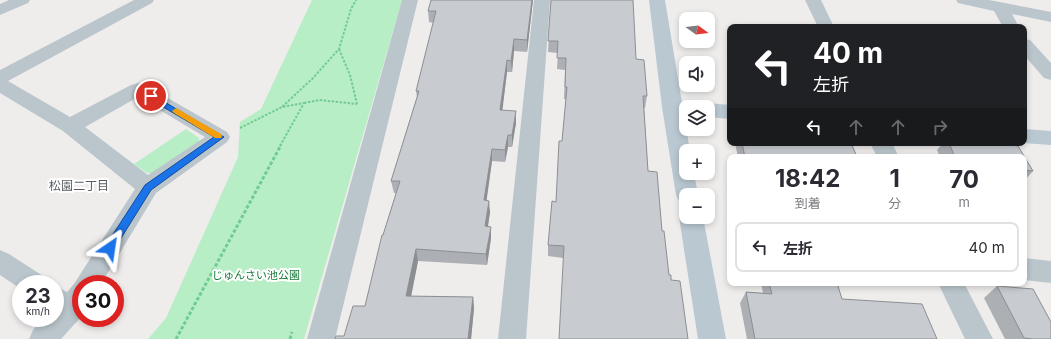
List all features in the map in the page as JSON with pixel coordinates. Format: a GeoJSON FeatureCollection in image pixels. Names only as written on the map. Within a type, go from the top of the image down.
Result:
{"type":"FeatureCollection","features":[{"type":"Feature","properties":{"kind":"street"},"geometry":{"type":"LineString","coordinates":[[0,10],[22,0]]}},
{"type":"Feature","properties":{"kind":"street"},"geometry":{"type":"LineString","coordinates":[[0,78],[146,0]]}},
{"type":"Feature","properties":{"kind":"street"},"geometry":{"type":"LineString","coordinates":[[321,339],[410,0]]}},
{"type":"Feature","properties":{"kind":"street"},"geometry":{"type":"LineString","coordinates":[[512,339],[542,0]]}},
{"type":"Feature","properties":{"kind":"street"},"geometry":{"type":"LineString","coordinates":[[657,0],[679,108]]}},
{"type":"Feature","properties":{"kind":"street"},"geometry":{"type":"LineString","coordinates":[[813,0],[825,24]]}},
{"type":"Feature","properties":{"kind":"street"},"geometry":{"type":"LineString","coordinates":[[964,0],[1051,17]]}},
{"type":"Feature","properties":{"kind":"street"},"geometry":{"type":"LineString","coordinates":[[1000,7],[1009,24]]}},
{"type":"Feature","properties":{"kind":"street"},"geometry":{"type":"LineString","coordinates":[[1027,47],[1051,74]]}},
{"type":"Feature","properties":{"kind":"street"},"geometry":{"type":"LineString","coordinates":[[0,85],[70,126],[148,187]]}},
{"type":"Feature","properties":{"kind":"street"},"geometry":{"type":"LineString","coordinates":[[70,126],[138,89],[220,137],[148,187],[93,275]]}},
{"type":"Feature","properties":{"kind":"street"},"geometry":{"type":"LineString","coordinates":[[715,111],[727,112]]}},
{"type":"Feature","properties":{"kind":"street"},"geometry":{"type":"LineString","coordinates":[[682,136],[686,188]]}},
{"type":"Feature","properties":{"kind":"street"},"geometry":{"type":"LineString","coordinates":[[1027,136],[1051,138]]}},
{"type":"Feature","properties":{"kind":"street"},"geometry":{"type":"LineString","coordinates":[[692,224],[712,339]]}},
{"type":"Feature","properties":{"kind":"street"},"geometry":{"type":"LineString","coordinates":[[0,261],[21,275]]}},
{"type":"Feature","properties":{"kind":"street"},"geometry":{"type":"LineString","coordinates":[[1027,269],[1051,272]]}},
{"type":"Feature","properties":{"kind":"street"},"geometry":{"type":"LineString","coordinates":[[952,286],[979,339]]}},
{"type":"Feature","properties":{"kind":"street"},"geometry":{"type":"LineString","coordinates":[[43,339],[69,300]]}},
{"type":"Feature","properties":{"kind":"path"},"geometry":{"type":"LineString","coordinates":[[282,107],[314,78],[339,49],[351,9],[356,0]]}},
{"type":"Feature","properties":{"kind":"path"},"geometry":{"type":"LineString","coordinates":[[339,49],[350,75],[357,104],[354,112]]}},
{"type":"Feature","properties":{"kind":"path"},"geometry":{"type":"LineString","coordinates":[[220,137],[282,107],[319,100],[357,104]]}},
{"type":"Feature","properties":{"kind":"path"},"geometry":{"type":"LineString","coordinates":[[176,339],[304,103]]}},
{"type":"Feature","properties":{"kind":"path"},"geometry":{"type":"LineString","coordinates":[[290,339],[292,331]]}},
{"type":"Feature","properties":{"kind":"green space","name":"じゅんさい池公園"},"geometry":{"type":"Polygon","coordinates":[[[312,0],[402,0],[304,339],[148,339],[166,318],[238,157],[240,122],[261,109],[312,0]]]}},
{"type":"Feature","properties":{"kind":"green space"},"geometry":{"type":"Polygon","coordinates":[[[186,129],[199,138],[199,148],[161,173],[147,173],[134,164],[186,129]]]}},
{"type":"Feature","properties":{"kind":"building"},"geometry":{"type":"Polygon","coordinates":[[[431,0],[532,0],[527,40],[514,39],[511,61],[507,60],[500,110],[516,111],[512,135],[508,135],[505,150],[492,149],[484,200],[489,201],[485,226],[491,227],[486,254],[416,249],[406,296],[473,297],[468,339],[335,339],[336,336],[344,336],[353,306],[365,306],[382,235],[400,181],[391,181],[419,91],[416,91],[436,11],[428,11],[431,0]]]}},
{"type":"Feature","properties":{"kind":"building"},"geometry":{"type":"Polygon","coordinates":[[[551,0],[633,0],[636,59],[644,60],[647,96],[643,96],[648,171],[657,172],[662,231],[664,231],[669,275],[671,275],[671,280],[680,281],[688,339],[559,339],[564,246],[548,245],[552,201],[556,202],[559,141],[562,141],[567,87],[565,87],[566,58],[557,58],[558,41],[548,41],[551,0]]]}},
{"type":"Feature","properties":{"kind":"building"},"geometry":{"type":"Polygon","coordinates":[[[743,146],[852,146],[856,154],[744,154],[743,146]]]}},
{"type":"Feature","properties":{"kind":"building"},"geometry":{"type":"Polygon","coordinates":[[[950,146],[1018,146],[1023,154],[954,154],[950,146]]]}},
{"type":"Feature","properties":{"kind":"building"},"geometry":{"type":"Polygon","coordinates":[[[1027,161],[1033,171],[1027,170],[1027,161]]]}},
{"type":"Feature","properties":{"kind":"building"},"geometry":{"type":"Polygon","coordinates":[[[770,286],[838,286],[842,299],[922,304],[937,339],[755,339],[746,292],[772,294],[770,286]]]}},
{"type":"Feature","properties":{"kind":"building"},"geometry":{"type":"Polygon","coordinates":[[[997,286],[1033,289],[1051,322],[1051,339],[1024,338],[997,286]]]}},
{"type":"Feature","properties":{"kind":"slow traffic"},"geometry":{"type":"LineString","coordinates":[[176,111],[218,136]]}},
{"type":"Feature","properties":{"kind":"district","name":"松園二丁目"},"geometry":{"type":"Point","coordinates":[79,185]}},
{"type":"Feature","properties":{"kind":"route"},"geometry":{"type":"LineString","coordinates":[[110,248],[148,187],[220,137],[151,96]]}}]}
